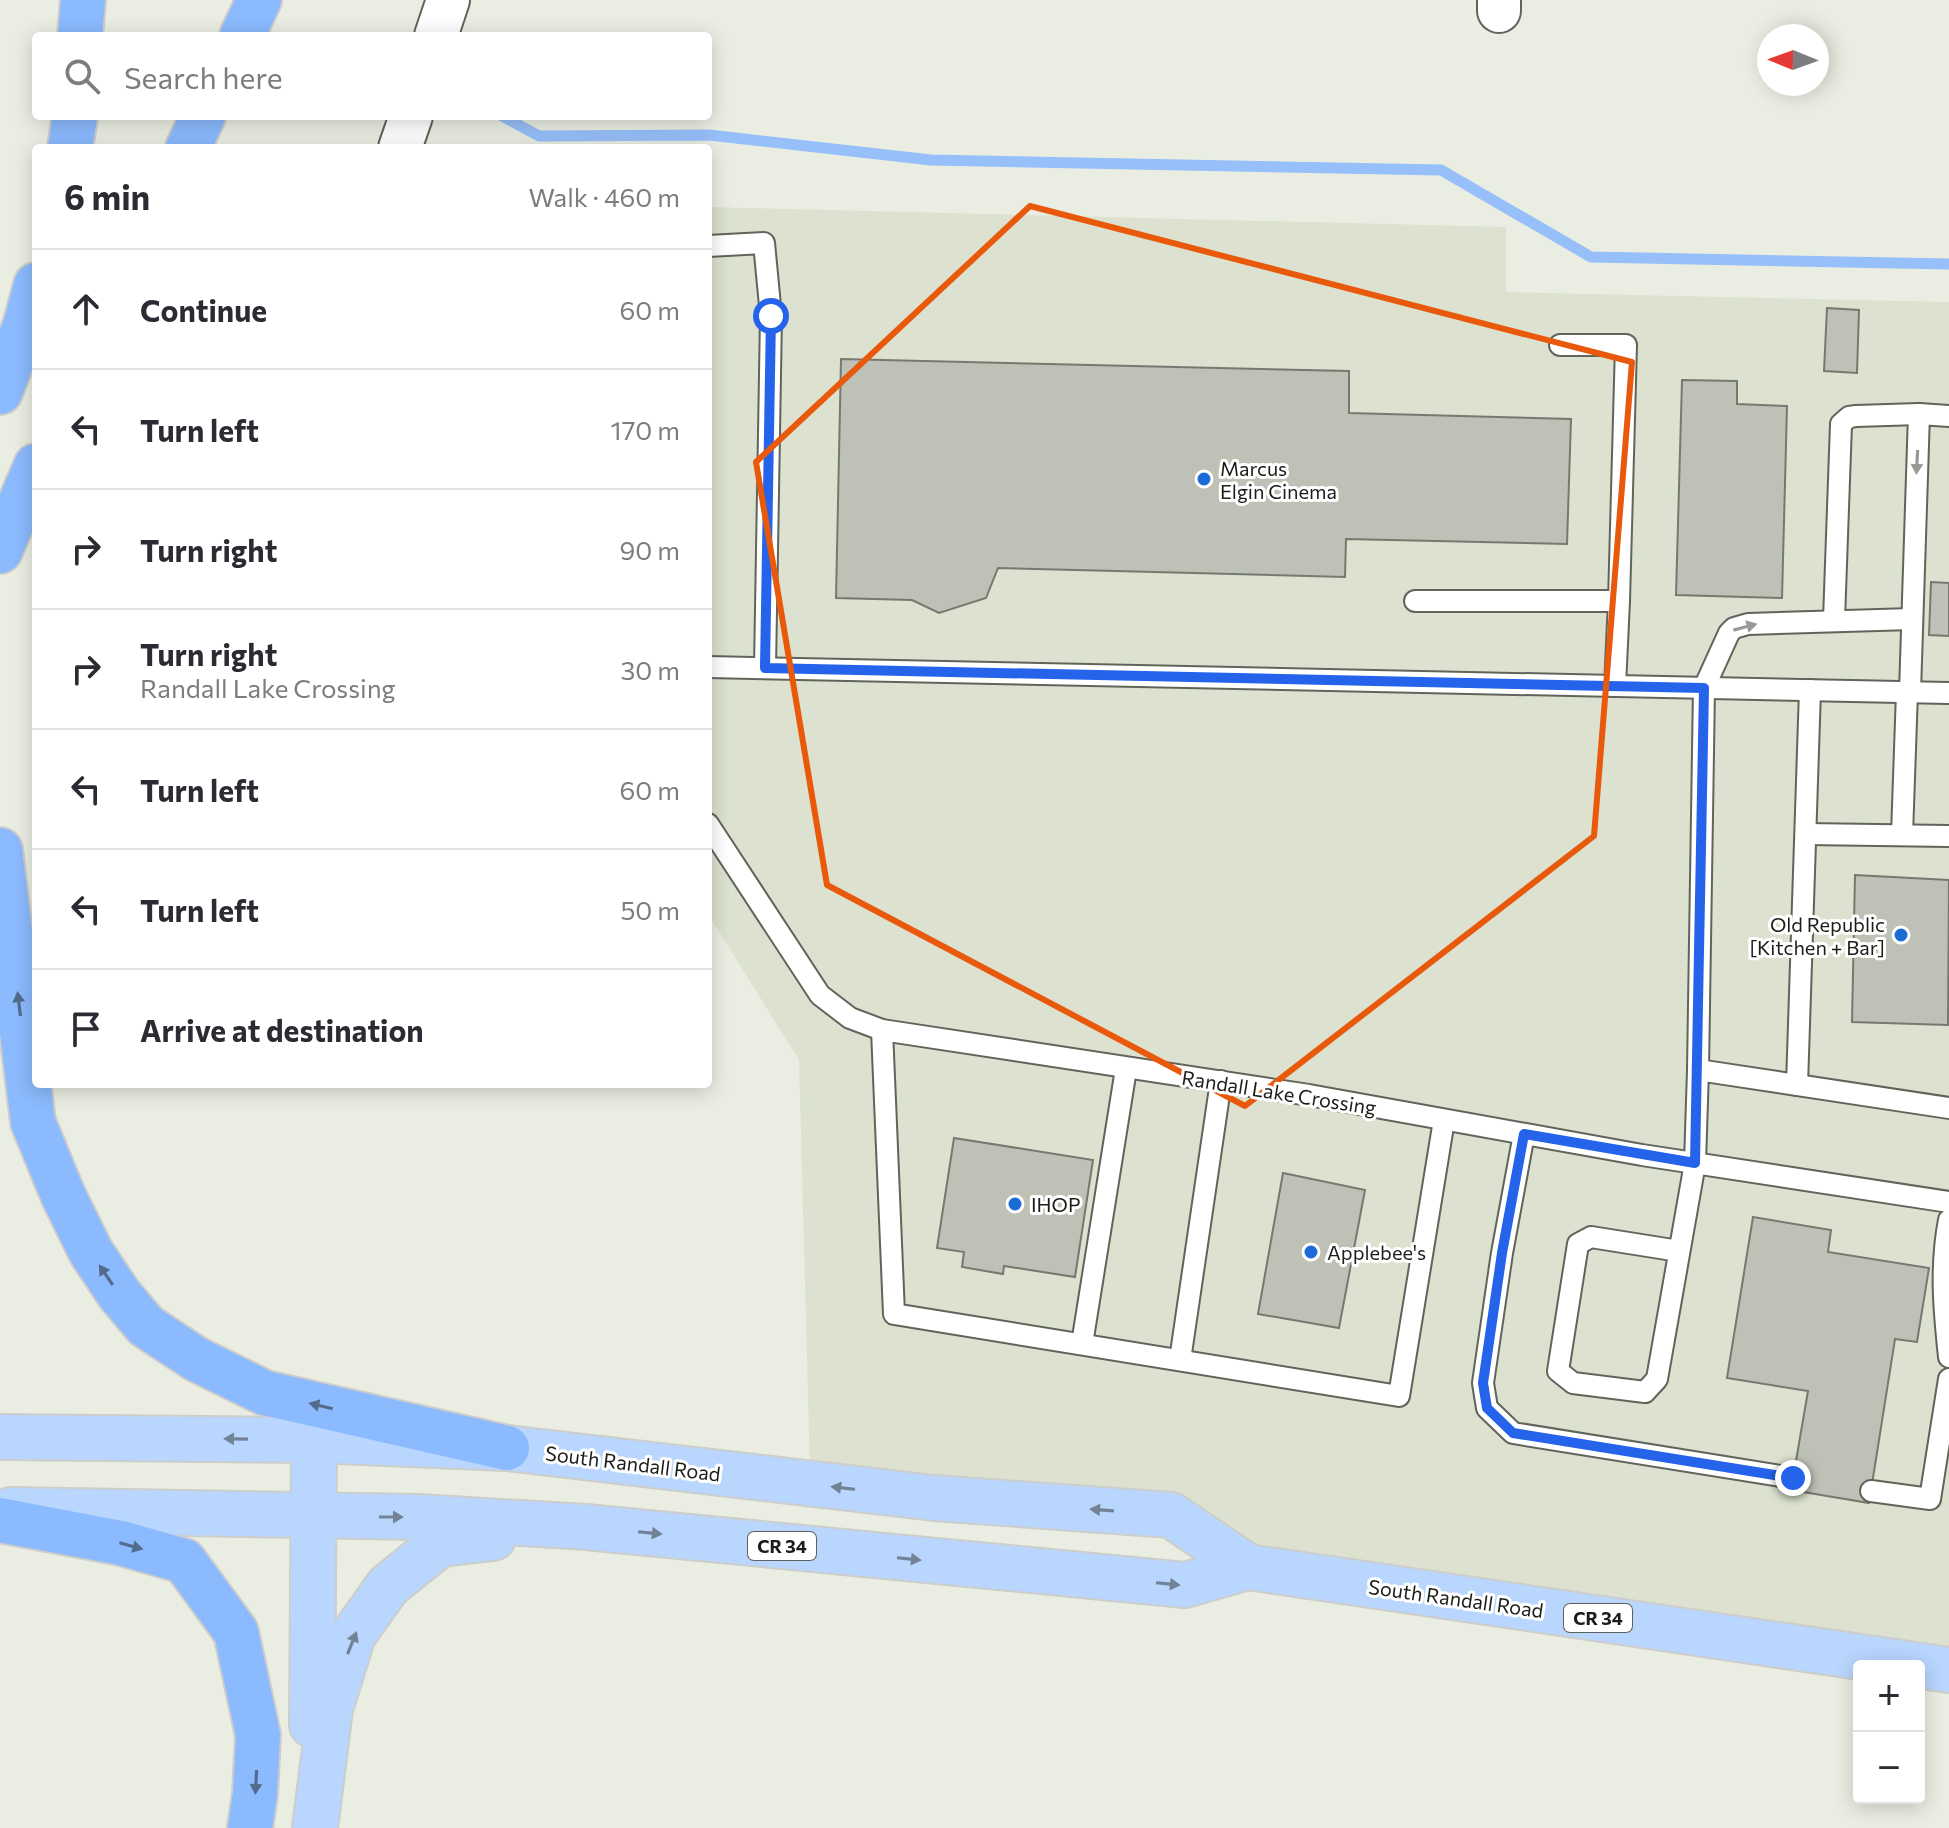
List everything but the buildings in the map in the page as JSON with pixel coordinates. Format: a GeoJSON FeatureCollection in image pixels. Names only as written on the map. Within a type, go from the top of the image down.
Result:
{"type":"FeatureCollection","features":[{"type":"Feature","properties":{"kind":"highway"},"geometry":{"type":"LineString","coordinates":[[80,32],[83,0]]}},
{"type":"Feature","properties":{"kind":"highway"},"geometry":{"type":"LineString","coordinates":[[244,32],[259,0]]}},
{"type":"Feature","properties":{"kind":"highway"},"geometry":{"type":"LineString","coordinates":[[71,144],[74,120]]}},
{"type":"Feature","properties":{"kind":"highway"},"geometry":{"type":"LineString","coordinates":[[190,144],[201,120]]}},
{"type":"Feature","properties":{"kind":"highway"},"geometry":{"type":"LineString","coordinates":[[0,392],[32,300]]}},
{"type":"Feature","properties":{"kind":"highway"},"geometry":{"type":"LineString","coordinates":[[0,537],[32,473]]}},
{"type":"Feature","properties":{"kind":"highway"},"geometry":{"type":"LineString","coordinates":[[0,551],[32,475]]}},
{"type":"Feature","properties":{"kind":"highway"},"geometry":{"type":"LineString","coordinates":[[0,850],[33,1122],[91,1252],[128,1305],[146,1326],[196,1359],[265,1393],[507,1448]]}},
{"type":"Feature","properties":{"kind":"highway"},"geometry":{"type":"LineString","coordinates":[[0,1520],[121,1543],[184,1561],[236,1632],[258,1735],[250,1828]]}},
{"type":"Feature","properties":{"kind":"main road","name":"South Randall Road"},"geometry":{"type":"LineString","coordinates":[[0,1437],[314,1440],[507,1448],[934,1498],[1171,1515],[1248,1567]]}},
{"type":"Feature","properties":{"kind":"main road"},"geometry":{"type":"LineString","coordinates":[[313,1828],[314,1440]]}},
{"type":"Feature","properties":{"kind":"main road","name":"South Randall Road"},"geometry":{"type":"LineString","coordinates":[[0,1510],[419,1517],[586,1527],[1185,1585],[1248,1567],[1949,1670]]}},
{"type":"Feature","properties":{"kind":"main road"},"geometry":{"type":"LineString","coordinates":[[313,1828],[330,1709],[353,1635],[388,1586],[440,1544],[586,1527]]}},
{"type":"Feature","properties":{"kind":"street"},"geometry":{"type":"LineString","coordinates":[[437,32],[448,0]]}},
{"type":"Feature","properties":{"kind":"street"},"geometry":{"type":"LineString","coordinates":[[401,144],[410,120]]}},
{"type":"Feature","properties":{"kind":"lane"},"geometry":{"type":"LineString","coordinates":[[712,246],[764,243],[771,316],[765,668]]}},
{"type":"Feature","properties":{"kind":"lane"},"geometry":{"type":"LineString","coordinates":[[1560,345],[1626,345],[1615,686]]}},
{"type":"Feature","properties":{"kind":"lane"},"geometry":{"type":"LineString","coordinates":[[1902,835],[1919,414]]}},
{"type":"Feature","properties":{"kind":"lane"},"geometry":{"type":"LineString","coordinates":[[1834,620],[1841,424],[1849,417],[1856,416],[1949,416]]}},
{"type":"Feature","properties":{"kind":"lane"},"geometry":{"type":"LineString","coordinates":[[1415,601],[1619,601]]}},
{"type":"Feature","properties":{"kind":"lane"},"geometry":{"type":"LineString","coordinates":[[1679,1251],[1591,1237],[1578,1244],[1558,1371],[1573,1383],[1645,1392],[1657,1379],[1695,1163],[1704,688],[1734,628],[1748,624],[1912,619]]}},
{"type":"Feature","properties":{"kind":"lane"},"geometry":{"type":"LineString","coordinates":[[712,667],[1949,693]]}},
{"type":"Feature","properties":{"kind":"lane"},"geometry":{"type":"LineString","coordinates":[[1797,1085],[1810,690]]}},
{"type":"Feature","properties":{"kind":"lane","name":"Randall Lake Crossing"},"geometry":{"type":"LineString","coordinates":[[712,830],[820,995],[850,1018],[882,1030],[1221,1081],[1695,1163],[1949,1202]]}},
{"type":"Feature","properties":{"kind":"lane"},"geometry":{"type":"LineString","coordinates":[[1806,834],[1949,836]]}},
{"type":"Feature","properties":{"kind":"lane"},"geometry":{"type":"LineString","coordinates":[[882,1030],[894,1314],[1399,1396],[1444,1120]]}},
{"type":"Feature","properties":{"kind":"lane"},"geometry":{"type":"LineString","coordinates":[[1082,1344],[1126,1069]]}},
{"type":"Feature","properties":{"kind":"lane"},"geometry":{"type":"LineString","coordinates":[[1698,1070],[1949,1108]]}},
{"type":"Feature","properties":{"kind":"lane"},"geometry":{"type":"LineString","coordinates":[[1180,1360],[1221,1081]]}},
{"type":"Feature","properties":{"kind":"lane"},"geometry":{"type":"LineString","coordinates":[[1524,1134],[1483,1383],[1487,1408],[1513,1433],[1793,1478]]}},
{"type":"Feature","properties":{"kind":"lane"},"geometry":{"type":"LineString","coordinates":[[1949,1220],[1943,1254],[1943,1305],[1949,1357]]}},
{"type":"Feature","properties":{"kind":"lane"},"geometry":{"type":"LineString","coordinates":[[1871,1491],[1930,1499],[1949,1379]]}},
{"type":"Feature","properties":{"kind":"highlighted area"},"geometry":{"type":"Polygon","coordinates":[[[1030,206],[1632,362],[1594,836],[1245,1106],[827,885],[756,462],[1030,206]]]}},
{"type":"Feature","properties":{"kind":"shaded area"},"geometry":{"type":"Polygon","coordinates":[[[712,207],[1506,227],[1506,292],[1949,302],[1949,1658],[1252,1557],[1170,1502],[810,1471],[799,1060],[712,920],[712,207]]]}},
{"type":"Feature","properties":{"kind":"waterway"},"geometry":{"type":"LineString","coordinates":[[509,120],[539,136],[709,135],[931,160],[1441,170],[1591,257],[1949,264]]}},
{"type":"Feature","properties":{"kind":"place","name":"Marcus Elgin Cinema"},"geometry":{"type":"Point","coordinates":[1204,479]}},
{"type":"Feature","properties":{"kind":"place","name":"Old Republic [Kitchen + Bar]"},"geometry":{"type":"Point","coordinates":[1901,935]}},
{"type":"Feature","properties":{"kind":"place","name":"IHOP"},"geometry":{"type":"Point","coordinates":[1015,1204]}},
{"type":"Feature","properties":{"kind":"place","name":"Applebee's"},"geometry":{"type":"Point","coordinates":[1311,1252]}},
{"type":"Feature","properties":{"kind":"route"},"geometry":{"type":"LineString","coordinates":[[771,316],[765,668],[1704,688],[1695,1163],[1524,1134],[1483,1383],[1487,1408],[1513,1433],[1793,1478]]}}]}
